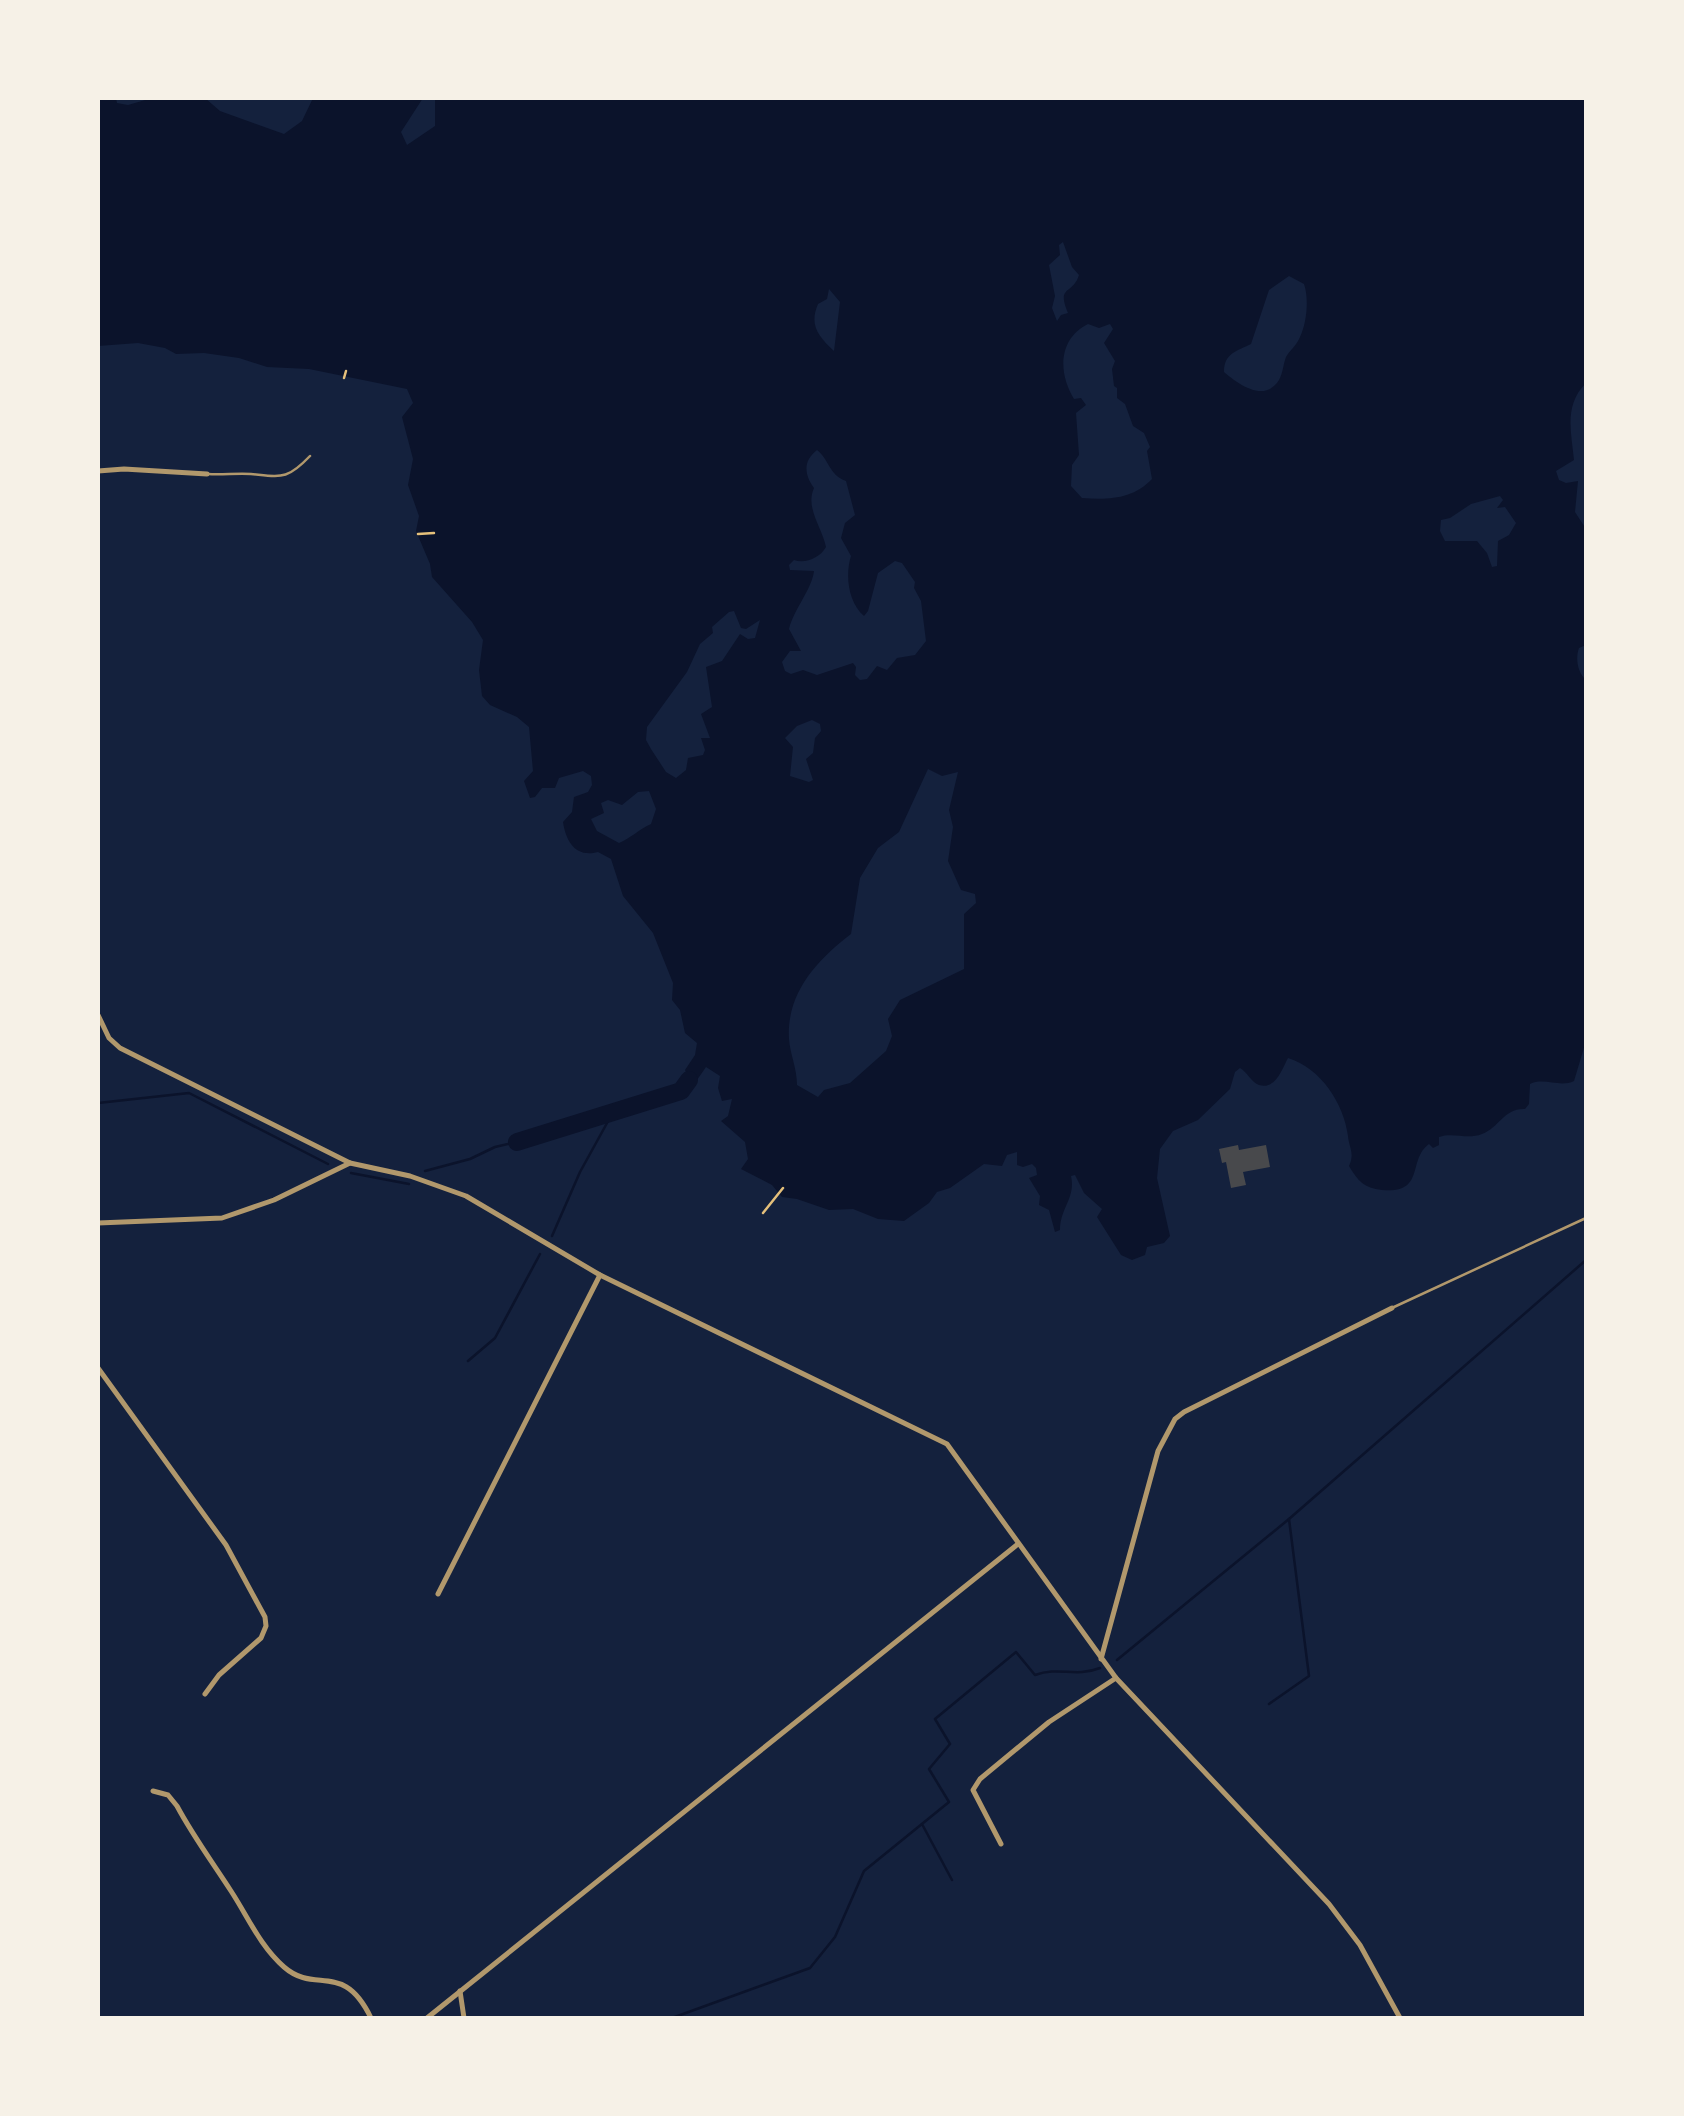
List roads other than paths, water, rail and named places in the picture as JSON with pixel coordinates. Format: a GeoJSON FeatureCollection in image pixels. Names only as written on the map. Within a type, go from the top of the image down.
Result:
{"type":"FeatureCollection","features":[{"type":"Feature","properties":{"kind":"street"},"geometry":{"type":"LineString","coordinates":[[98,472],[124,469],[207,474]]}},
{"type":"Feature","properties":{"kind":"street"},"geometry":{"type":"LineString","coordinates":[[98,1015],[102,1027],[120,1048],[350,1163],[410,1176],[466,1196],[600,1276],[947,1444],[1116,1678],[1329,1904],[1360,1945],[1400,2018]]}},
{"type":"Feature","properties":{"kind":"street"},"geometry":{"type":"LineString","coordinates":[[98,1223],[222,1218],[274,1200],[350,1163]]}},
{"type":"Feature","properties":{"kind":"street"},"geometry":{"type":"LineString","coordinates":[[438,1594],[600,1276]]}},
{"type":"Feature","properties":{"kind":"street"},"geometry":{"type":"LineString","coordinates":[[1101,1659],[1158,1451],[1175,1420],[1392,1308]]}},
{"type":"Feature","properties":{"kind":"street"},"geometry":{"type":"LineString","coordinates":[[98,1368],[218,1533],[265,1617],[261,1638],[205,1694]]}},
{"type":"Feature","properties":{"kind":"street"},"geometry":{"type":"LineString","coordinates":[[427,2018],[1018,1544]]}},
{"type":"Feature","properties":{"kind":"street"},"geometry":{"type":"LineString","coordinates":[[1001,1844],[974,1790],[980,1779],[1050,1722],[1116,1678]]}},
{"type":"Feature","properties":{"kind":"street"},"geometry":{"type":"LineString","coordinates":[[153,1791],[168,1795],[177,1806],[254,1933],[282,1966],[293,1973],[347,1986],[362,1999],[371,2018]]}},
{"type":"Feature","properties":{"kind":"street"},"geometry":{"type":"LineString","coordinates":[[460,1990],[464,2018]]}},
{"type":"Feature","properties":{"kind":"lane"},"geometry":{"type":"LineString","coordinates":[[207,474],[288,476],[310,456]]}},
{"type":"Feature","properties":{"kind":"lane"},"geometry":{"type":"LineString","coordinates":[[1392,1308],[1586,1218]]}},
{"type":"Feature","properties":{"kind":"water"},"geometry":{"type":"Polygon","coordinates":[[[98,98],[116,98],[117,103],[128,105],[152,98],[205,98],[220,111],[284,134],[302,121],[313,98],[423,98],[401,132],[407,145],[435,126],[435,98],[1586,98],[1586,383],[1572,409],[1574,460],[1556,471],[1559,480],[1578,481],[1575,512],[1586,529],[1586,645],[1579,648],[1577,657],[1586,680],[1586,1041],[1574,1081],[1530,1084],[1525,1109],[1512,1112],[1482,1134],[1439,1137],[1439,1145],[1433,1148],[1429,1144],[1422,1151],[1405,1187],[1382,1190],[1362,1183],[1349,1166],[1352,1154],[1342,1112],[1329,1089],[1311,1070],[1288,1058],[1278,1078],[1265,1086],[1256,1084],[1240,1068],[1230,1089],[1198,1120],[1173,1131],[1160,1149],[1157,1178],[1170,1236],[1132,1260],[1121,1255],[1097,1217],[1102,1209],[1084,1193],[1075,1175],[1071,1176],[1060,1230],[1055,1232],[1049,1210],[1039,1205],[1040,1196],[1029,1178],[1037,1175],[1036,1168],[1032,1164],[1017,1165],[1017,1152],[1007,1155],[1002,1166],[984,1164],[950,1188],[937,1192],[904,1221],[878,1219],[853,1209],[829,1210],[782,1197],[772,1185],[741,1169],[748,1159],[745,1142],[721,1121],[728,1116],[732,1099],[722,1101],[720,1076],[706,1067],[697,1080],[689,1080],[685,1070],[695,1055],[697,1043],[685,1033],[680,1010],[672,1000],[673,983],[653,933],[623,896],[611,859],[598,852],[578,850],[567,836],[563,822],[572,812],[574,797],[588,792],[591,776],[583,771],[559,778],[555,788],[542,788],[530,798],[524,781],[533,771],[529,727],[490,705],[482,696],[479,670],[483,640],[432,577],[416,531],[419,516],[408,485],[413,459],[402,417],[413,403],[407,389],[309,369],[267,367],[239,358],[176,354],[138,343],[98,346],[98,98]],[[1063,242],[1059,245],[1060,255],[1049,265],[1055,296],[1052,308],[1057,321],[1068,313],[1065,294],[1079,275],[1063,242]],[[1289,276],[1269,290],[1251,344],[1229,357],[1224,372],[1251,389],[1266,390],[1279,380],[1286,357],[1302,331],[1307,303],[1304,284],[1289,276]],[[829,289],[827,299],[818,304],[814,318],[817,330],[834,351],[840,302],[829,289]],[[1088,324],[1078,330],[1066,347],[1065,378],[1074,399],[1081,398],[1086,405],[1076,413],[1079,455],[1072,465],[1071,486],[1082,498],[1111,498],[1137,491],[1152,479],[1147,451],[1150,447],[1144,433],[1133,426],[1125,404],[1117,398],[1112,369],[1115,361],[1104,343],[1113,329],[1110,324],[1099,328],[1088,324]],[[817,450],[806,468],[814,488],[813,510],[826,547],[812,559],[794,560],[789,565],[790,570],[814,571],[789,629],[801,651],[790,651],[782,662],[791,674],[803,670],[817,675],[853,663],[855,675],[860,680],[867,679],[877,666],[887,670],[897,658],[915,655],[926,641],[921,601],[915,582],[902,563],[895,561],[878,573],[868,611],[864,616],[859,610],[849,588],[851,556],[841,538],[845,523],[855,515],[846,481],[836,475],[817,450]],[[1500,496],[1471,504],[1441,520],[1440,531],[1445,541],[1477,541],[1492,567],[1497,566],[1498,541],[1509,535],[1516,523],[1505,507],[1497,508],[1503,500],[1500,496]],[[734,611],[712,627],[713,633],[700,644],[687,672],[647,727],[646,740],[651,749],[666,772],[676,778],[686,770],[688,758],[703,755],[701,738],[710,738],[701,714],[712,707],[706,667],[722,661],[740,634],[755,638],[760,620],[741,628],[734,611]],[[812,720],[797,726],[785,738],[793,747],[790,776],[813,780],[806,759],[813,753],[820,724],[812,720]],[[928,769],[899,832],[878,848],[860,878],[851,934],[806,979],[789,1022],[797,1085],[818,1097],[824,1090],[850,1083],[886,1051],[892,1036],[888,1019],[900,1000],[964,969],[964,914],[976,903],[975,894],[961,890],[948,861],[953,827],[949,810],[958,772],[942,776],[928,769]],[[649,791],[638,792],[622,805],[608,800],[601,803],[604,813],[591,819],[597,831],[619,843],[651,824],[656,809],[649,791]]]}},
{"type":"Feature","properties":{"kind":"waterway"},"geometry":{"type":"LineString","coordinates":[[517,1142],[681,1091],[689,1080]]}},
{"type":"Feature","properties":{"kind":"waterway"},"geometry":{"type":"LineString","coordinates":[[98,1103],[189,1093],[328,1164]]}},
{"type":"Feature","properties":{"kind":"waterway"},"geometry":{"type":"LineString","coordinates":[[552,1236],[580,1172],[612,1114]]}},
{"type":"Feature","properties":{"kind":"waterway"},"geometry":{"type":"LineString","coordinates":[[425,1171],[517,1142]]}},
{"type":"Feature","properties":{"kind":"waterway"},"geometry":{"type":"LineString","coordinates":[[351,1173],[409,1184]]}},
{"type":"Feature","properties":{"kind":"waterway"},"geometry":{"type":"LineString","coordinates":[[468,1361],[495,1338],[540,1254]]}},
{"type":"Feature","properties":{"kind":"waterway"},"geometry":{"type":"LineString","coordinates":[[1117,1660],[1289,1519],[1586,1260]]}},
{"type":"Feature","properties":{"kind":"waterway"},"geometry":{"type":"LineString","coordinates":[[1269,1704],[1309,1676],[1289,1519]]}},
{"type":"Feature","properties":{"kind":"waterway"},"geometry":{"type":"LineString","coordinates":[[672,2018],[810,1968],[835,1937],[864,1871],[949,1802],[929,1769],[950,1744],[935,1719],[1016,1652],[1035,1675],[1100,1668]]}},
{"type":"Feature","properties":{"kind":"waterway"},"geometry":{"type":"LineString","coordinates":[[922,1824],[952,1880]]}}]}
